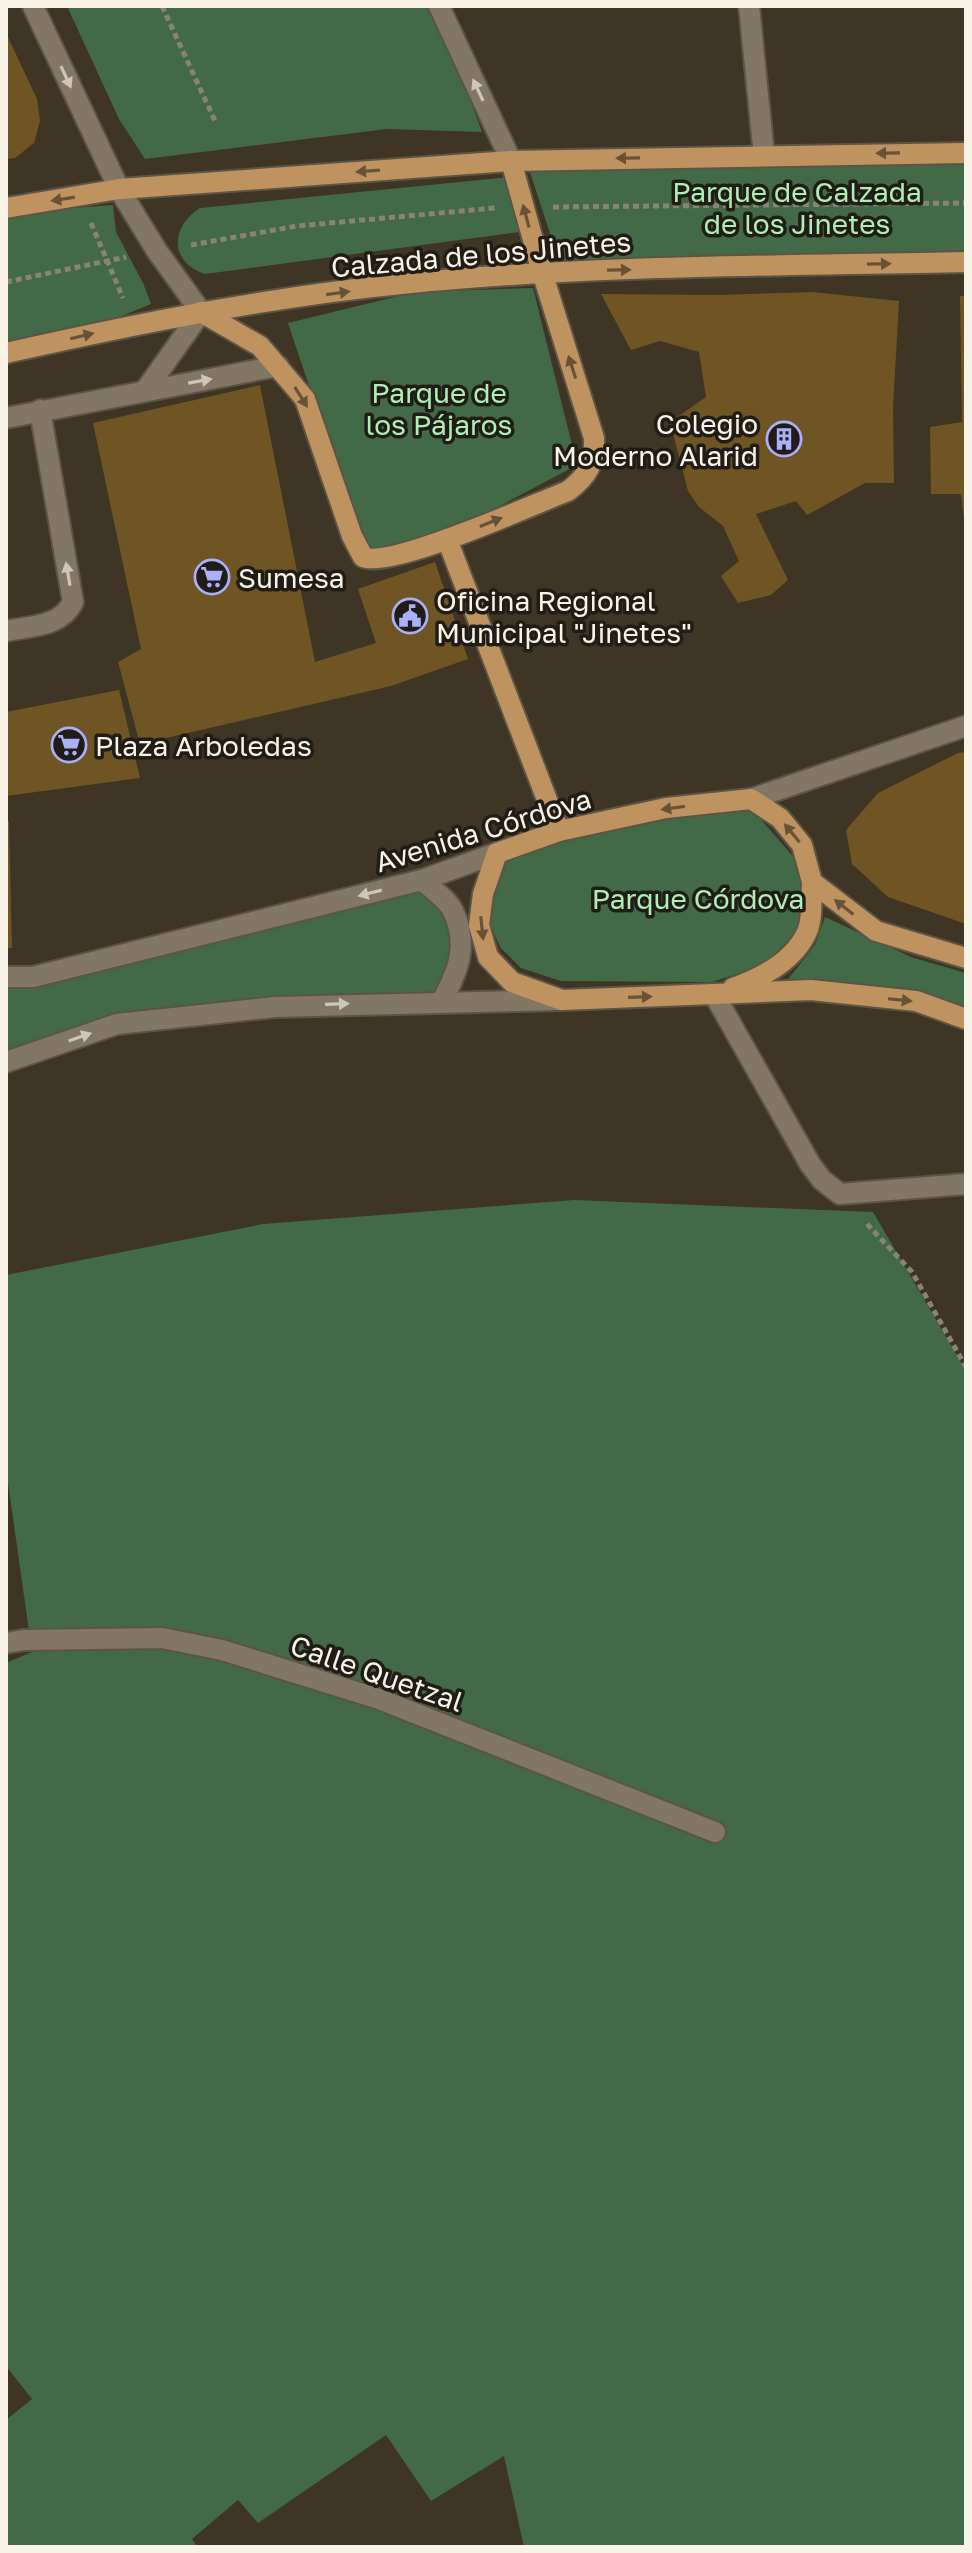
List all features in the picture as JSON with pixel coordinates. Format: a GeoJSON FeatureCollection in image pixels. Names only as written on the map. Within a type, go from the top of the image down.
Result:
{"type":"FeatureCollection","features":[{"type":"Feature","properties":{"kind":"main road"},"geometry":{"type":"LineString","coordinates":[[6,208],[119,189],[511,161],[966,153]]}},
{"type":"Feature","properties":{"kind":"main road"},"geometry":{"type":"LineString","coordinates":[[201,312],[260,346],[305,399],[352,536],[363,557],[379,559],[447,539],[568,491],[583,480],[590,469],[595,452],[594,438],[511,161]]}},
{"type":"Feature","properties":{"kind":"main road","name":"Calzada de los Jinetes"},"geometry":{"type":"LineString","coordinates":[[6,353],[201,312],[407,283],[542,272],[966,262]]}},
{"type":"Feature","properties":{"kind":"main road"},"geometry":{"type":"LineString","coordinates":[[447,539],[559,831]]}},
{"type":"Feature","properties":{"kind":"main road"},"geometry":{"type":"LineString","coordinates":[[714,994],[758,979],[793,953],[808,931],[812,882],[802,845],[780,818],[751,799]]}},
{"type":"Feature","properties":{"kind":"main road","name":"Avenida Córdova"},"geometry":{"type":"LineString","coordinates":[[497,853],[559,831],[666,808],[751,799]]}},
{"type":"Feature","properties":{"kind":"main road"},"geometry":{"type":"LineString","coordinates":[[497,853],[483,894],[479,925],[488,957],[512,982],[562,1000],[811,990],[916,1001],[966,1019]]}},
{"type":"Feature","properties":{"kind":"main road"},"geometry":{"type":"LineString","coordinates":[[812,882],[876,931],[966,958]]}},
{"type":"Feature","properties":{"kind":"street"},"geometry":{"type":"LineString","coordinates":[[33,6],[119,189],[157,251],[201,312],[145,391]]}},
{"type":"Feature","properties":{"kind":"street"},"geometry":{"type":"LineString","coordinates":[[439,6],[511,161]]}},
{"type":"Feature","properties":{"kind":"street"},"geometry":{"type":"LineString","coordinates":[[749,6],[764,155]]}},
{"type":"Feature","properties":{"kind":"street"},"geometry":{"type":"LineString","coordinates":[[6,418],[278,366]]}},
{"type":"Feature","properties":{"kind":"street"},"geometry":{"type":"LineString","coordinates":[[6,631],[57,621],[68,613],[73,602],[40,410]]}},
{"type":"Feature","properties":{"kind":"street"},"geometry":{"type":"LineString","coordinates":[[751,799],[966,726]]}},
{"type":"Feature","properties":{"kind":"street","name":"Avenida Córdova"},"geometry":{"type":"LineString","coordinates":[[6,977],[33,977],[422,880],[497,853]]}},
{"type":"Feature","properties":{"kind":"street"},"geometry":{"type":"LineString","coordinates":[[422,880],[453,909],[461,939],[459,970],[442,1001]]}},
{"type":"Feature","properties":{"kind":"street"},"geometry":{"type":"LineString","coordinates":[[714,994],[810,1164],[822,1180],[840,1194],[966,1184]]}},
{"type":"Feature","properties":{"kind":"street"},"geometry":{"type":"LineString","coordinates":[[6,1062],[117,1024],[275,1007],[562,1000]]}},
{"type":"Feature","properties":{"kind":"street","name":"Calle Quetzal"},"geometry":{"type":"LineString","coordinates":[[6,1643],[24,1640],[162,1638],[222,1650],[379,1699],[715,1832]]}},
{"type":"Feature","properties":{"kind":"path"},"geometry":{"type":"LineString","coordinates":[[162,6],[216,123]]}},
{"type":"Feature","properties":{"kind":"path"},"geometry":{"type":"LineString","coordinates":[[79,196],[134,325]]}},
{"type":"Feature","properties":{"kind":"path"},"geometry":{"type":"LineString","coordinates":[[6,282],[107,261]]}},
{"type":"Feature","properties":{"kind":"path"},"geometry":{"type":"LineString","coordinates":[[840,1194],[912,1272],[966,1367]]}},
{"type":"Feature","properties":{"kind":"green space"},"geometry":{"type":"Polygon","coordinates":[[[67,6],[430,6],[453,53],[482,132],[387,129],[145,159],[119,119],[67,6]]]}},
{"type":"Feature","properties":{"kind":"green space","name":"Parque de Calzada de los Jinetes"},"geometry":{"type":"Polygon","coordinates":[[[966,156],[966,254],[559,261],[529,169],[966,156]]]}},
{"type":"Feature","properties":{"kind":"green space"},"geometry":{"type":"Polygon","coordinates":[[[511,177],[519,232],[205,274],[185,261],[178,244],[183,225],[200,208],[511,177]]]}},
{"type":"Feature","properties":{"kind":"green space"},"geometry":{"type":"Polygon","coordinates":[[[113,205],[116,232],[151,304],[95,327],[6,346],[6,213],[113,205]]]}},
{"type":"Feature","properties":{"kind":"green space","name":"Parque de los Pájaros"},"geometry":{"type":"Polygon","coordinates":[[[533,288],[577,465],[445,535],[365,553],[288,323],[415,292],[533,288]]]}},
{"type":"Feature","properties":{"kind":"green space","name":"Parque Córdova"},"geometry":{"type":"Polygon","coordinates":[[[751,808],[797,861],[804,883],[800,931],[770,963],[712,982],[561,981],[521,968],[501,948],[488,922],[503,856],[563,836],[669,814],[751,808]]]}},
{"type":"Feature","properties":{"kind":"green space"},"geometry":{"type":"Polygon","coordinates":[[[421,885],[449,911],[458,939],[440,996],[116,1020],[6,1058],[6,979],[421,885]]]}},
{"type":"Feature","properties":{"kind":"green space"},"geometry":{"type":"Polygon","coordinates":[[[825,917],[911,957],[966,973],[966,1010],[895,989],[785,983],[815,945],[825,917]]]}},
{"type":"Feature","properties":{"kind":"green space"},"geometry":{"type":"Polygon","coordinates":[[[574,1200],[873,1212],[966,1371],[966,2547],[524,2547],[504,2456],[431,2501],[386,2435],[258,2523],[238,2500],[192,2539],[197,2547],[6,2547],[6,2420],[32,2399],[6,2366],[6,1663],[32,1652],[6,1469],[6,1275],[263,1224],[574,1200]]]}},
{"type":"Feature","properties":{"kind":"building"},"geometry":{"type":"Polygon","coordinates":[[[6,33],[37,99],[40,121],[34,143],[15,158],[6,159],[6,33]]]}},
{"type":"Feature","properties":{"kind":"building","name":"Colegio Moderno Alarid"},"geometry":{"type":"Polygon","coordinates":[[[812,292],[899,301],[893,408],[894,483],[865,483],[807,515],[796,501],[756,514],[788,580],[771,595],[738,603],[721,576],[739,561],[723,526],[699,507],[688,491],[670,422],[706,397],[699,352],[660,341],[631,350],[601,294],[812,292]]]}},
{"type":"Feature","properties":{"kind":"building"},"geometry":{"type":"Polygon","coordinates":[[[960,296],[966,296],[964,519],[961,494],[931,494],[930,427],[962,422],[960,296]]]}},
{"type":"Feature","properties":{"kind":"building","name":"Sumesa"},"geometry":{"type":"Polygon","coordinates":[[[260,385],[315,662],[376,643],[358,589],[435,562],[468,659],[391,686],[140,744],[118,662],[141,649],[93,423],[260,385]]]}},
{"type":"Feature","properties":{"kind":"building","name":"Plaza Arboledas"},"geometry":{"type":"Polygon","coordinates":[[[119,690],[140,778],[6,796],[6,712],[119,690]]]}},
{"type":"Feature","properties":{"kind":"building"},"geometry":{"type":"Polygon","coordinates":[[[966,752],[966,924],[888,897],[852,864],[846,830],[878,793],[958,753],[966,752]]]}},
{"type":"Feature","properties":{"kind":"building"},"geometry":{"type":"Polygon","coordinates":[[[6,821],[9,821],[12,948],[6,948],[6,821]]]}},
{"type":"Feature","properties":{"kind":"place","name":"Colegio Moderno Alarid"},"geometry":{"type":"Point","coordinates":[784,439]}},
{"type":"Feature","properties":{"kind":"place","name":"Sumesa"},"geometry":{"type":"Point","coordinates":[212,577]}},
{"type":"Feature","properties":{"kind":"place","name":"Oficina Regional Municipal \"Jinetes\""},"geometry":{"type":"Point","coordinates":[410,616]}},
{"type":"Feature","properties":{"kind":"place","name":"Plaza Arboledas"},"geometry":{"type":"Point","coordinates":[69,745]}}]}
